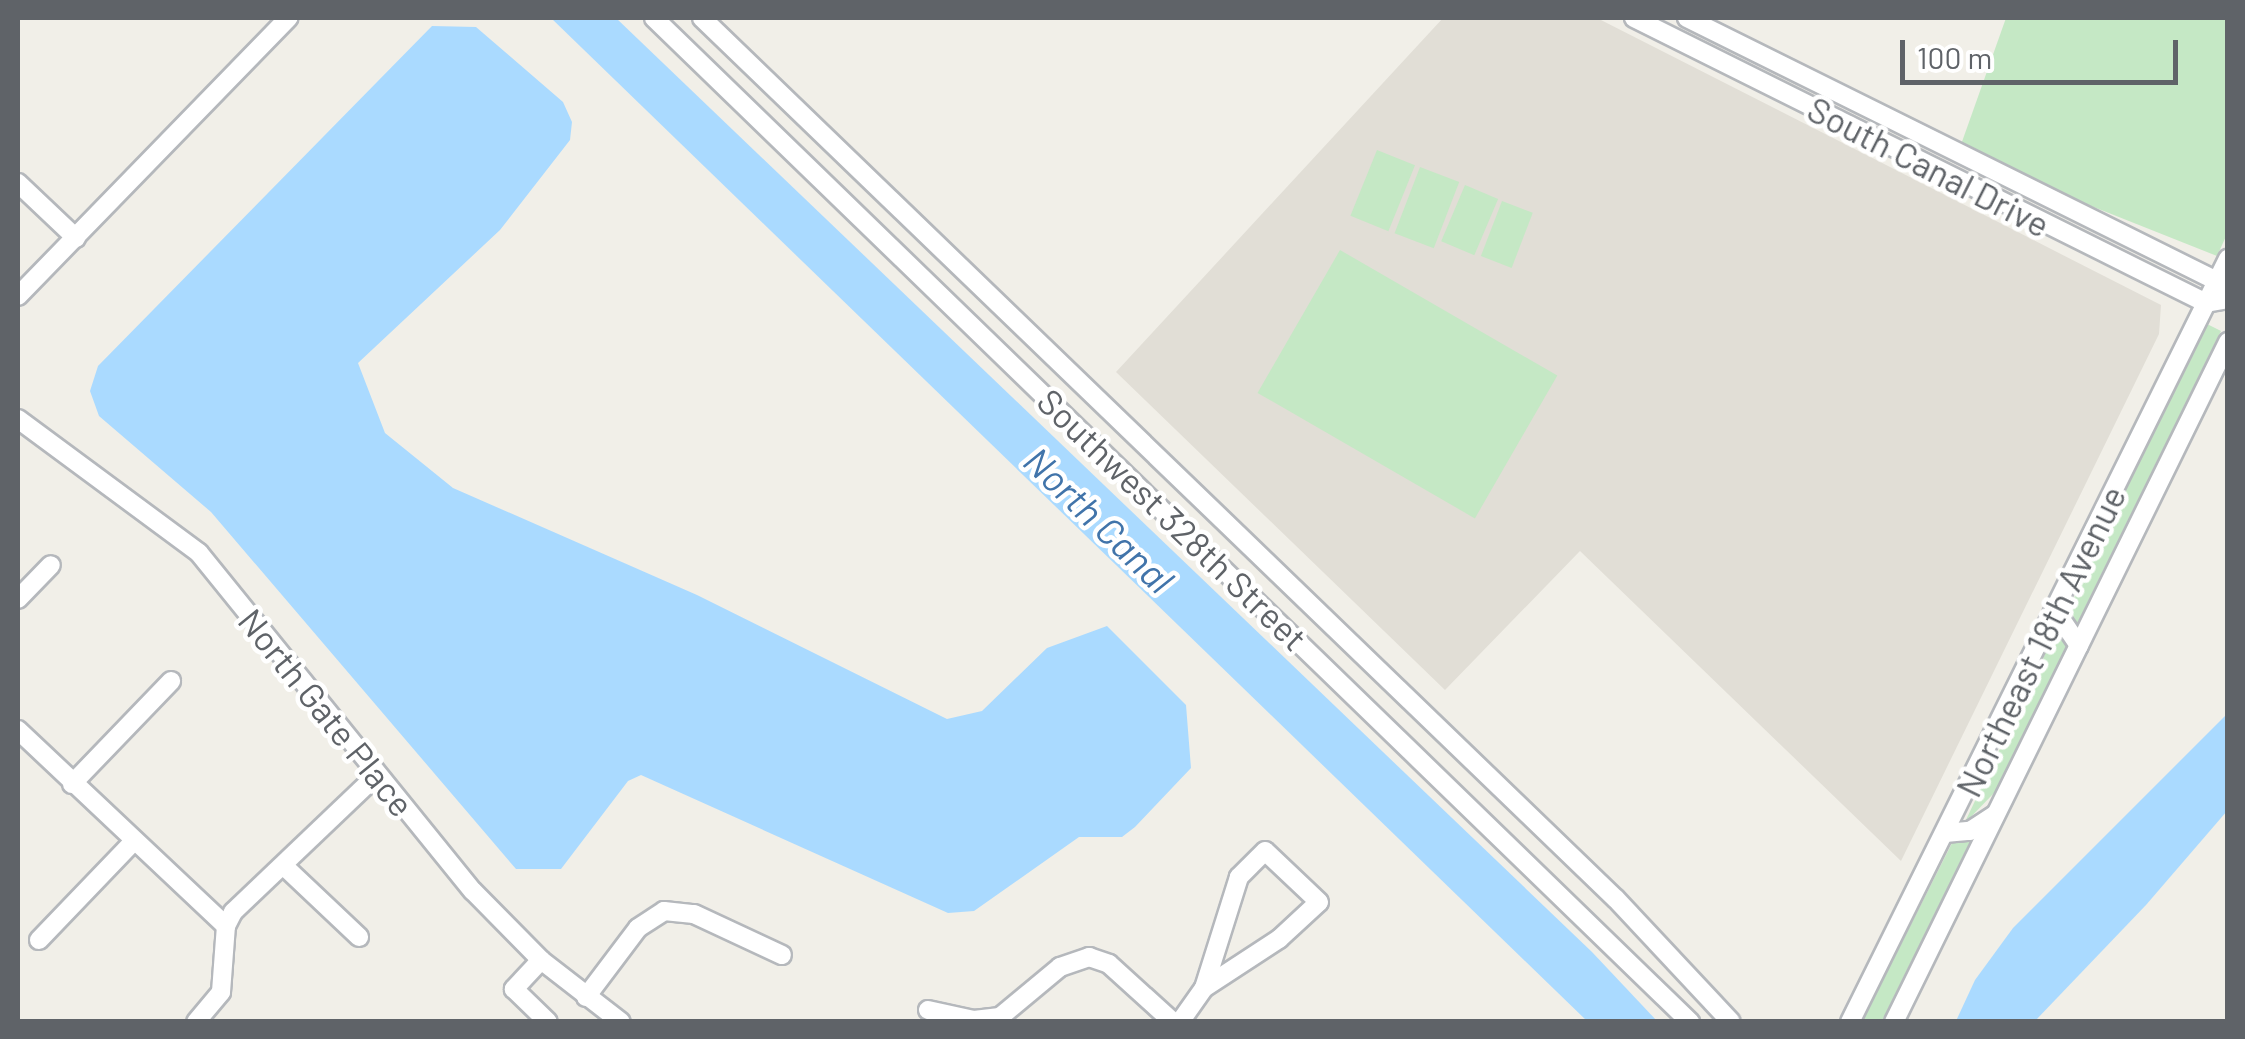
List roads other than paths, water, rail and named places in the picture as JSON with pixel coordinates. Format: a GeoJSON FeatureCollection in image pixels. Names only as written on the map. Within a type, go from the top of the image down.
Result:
{"type":"FeatureCollection","features":[{"type":"Feature","properties":{"kind":"street"},"geometry":{"type":"LineString","coordinates":[[18,296],[288,18]]}},
{"type":"Feature","properties":{"kind":"street","name":"Southwest 328th Street"},"geometry":{"type":"LineString","coordinates":[[654,18],[1690,1022]]}},
{"type":"Feature","properties":{"kind":"street","name":"Southwest 328th Street"},"geometry":{"type":"LineString","coordinates":[[702,18],[1616,899],[1731,1022]]}},
{"type":"Feature","properties":{"kind":"street","name":"South Canal Drive"},"geometry":{"type":"LineString","coordinates":[[1634,18],[2206,303]]}},
{"type":"Feature","properties":{"kind":"street","name":"South Canal Drive"},"geometry":{"type":"LineString","coordinates":[[1687,18],[2222,284]]}},
{"type":"Feature","properties":{"kind":"street"},"geometry":{"type":"LineString","coordinates":[[18,183],[76,238]]}},
{"type":"Feature","properties":{"kind":"street","name":"Northeast 18th Avenue"},"geometry":{"type":"LineString","coordinates":[[1850,1022],[2206,303],[2222,284],[2228,259]]}},
{"type":"Feature","properties":{"kind":"street"},"geometry":{"type":"LineString","coordinates":[[2206,303],[2228,300]]}},
{"type":"Feature","properties":{"kind":"street","name":"Northeast 18th Avenue"},"geometry":{"type":"LineString","coordinates":[[1894,1022],[2228,342]]}},
{"type":"Feature","properties":{"kind":"street","name":"North Gate Place"},"geometry":{"type":"LineString","coordinates":[[18,419],[199,554],[472,891],[541,960],[621,1022]]}},
{"type":"Feature","properties":{"kind":"street"},"geometry":{"type":"LineString","coordinates":[[18,599],[51,565]]}},
{"type":"Feature","properties":{"kind":"street"},"geometry":{"type":"LineString","coordinates":[[2060,601],[2061,619],[2079,646]]}},
{"type":"Feature","properties":{"kind":"street"},"geometry":{"type":"LineString","coordinates":[[72,784],[171,681]]}},
{"type":"Feature","properties":{"kind":"street"},"geometry":{"type":"LineString","coordinates":[[1392,730],[1427,720]]}},
{"type":"Feature","properties":{"kind":"street"},"geometry":{"type":"LineString","coordinates":[[18,730],[226,926]]}},
{"type":"Feature","properties":{"kind":"street"},"geometry":{"type":"LineString","coordinates":[[197,1021],[223,986],[226,926],[377,775]]}},
{"type":"Feature","properties":{"kind":"street"},"geometry":{"type":"LineString","coordinates":[[1946,833],[1970,831],[1997,813]]}},
{"type":"Feature","properties":{"kind":"street"},"geometry":{"type":"LineString","coordinates":[[39,940],[134,841]]}},
{"type":"Feature","properties":{"kind":"street"},"geometry":{"type":"LineString","coordinates":[[928,1010],[974,1020],[1000,1017],[1060,967],[1088,957],[1109,964],[1176,1022],[1204,988],[1279,939],[1319,902],[1265,851],[1239,877],[1204,988]]}},
{"type":"Feature","properties":{"kind":"street"},"geometry":{"type":"LineString","coordinates":[[285,867],[359,937]]}},
{"type":"Feature","properties":{"kind":"street"},"geometry":{"type":"LineString","coordinates":[[586,996],[638,928],[664,911],[694,914],[782,956]]}},
{"type":"Feature","properties":{"kind":"street"},"geometry":{"type":"LineString","coordinates":[[541,960],[514,989],[548,1022]]}},
{"type":"Feature","properties":{"kind":"water","name":"North Canal"},"geometry":{"type":"Polygon","coordinates":[[[551,18],[616,18],[1592,952],[1657,1021],[1587,1021],[551,18]]]}},
{"type":"Feature","properties":{"kind":"water"},"geometry":{"type":"Polygon","coordinates":[[[432,26],[476,27],[563,102],[572,122],[570,140],[500,230],[358,363],[385,433],[453,488],[697,595],[947,719],[982,711],[1047,648],[1107,626],[1186,705],[1191,768],[1135,827],[1122,837],[1079,837],[974,911],[948,913],[641,775],[628,781],[561,869],[516,869],[211,512],[99,416],[90,391],[98,366],[432,26]]]}},
{"type":"Feature","properties":{"kind":"water"},"geometry":{"type":"Polygon","coordinates":[[[2227,714],[2227,811],[2146,905],[2035,1021],[1956,1021],[1975,980],[2013,928],[2227,714]]]}}]}
